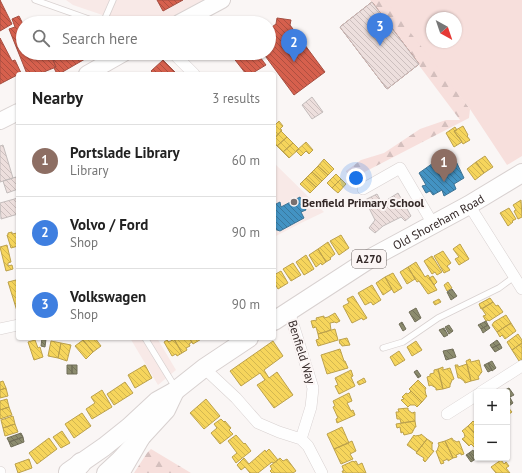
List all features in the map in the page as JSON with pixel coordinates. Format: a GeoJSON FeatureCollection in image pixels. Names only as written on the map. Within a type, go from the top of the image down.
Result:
{"type":"FeatureCollection","features":[{"type":"Feature","properties":{"kind":"highway"},"geometry":{"type":"LineString","coordinates":[[119,473],[140,437]]}},
{"type":"Feature","properties":{"kind":"main road"},"geometry":{"type":"LineString","coordinates":[[192,16],[222,0]]}},
{"type":"Feature","properties":{"kind":"main road"},"geometry":{"type":"LineString","coordinates":[[90,72],[110,60]]}},
{"type":"Feature","properties":{"kind":"main road"},"geometry":{"type":"LineString","coordinates":[[0,121],[16,113]]}},
{"type":"Feature","properties":{"kind":"main road","name":"Old Shoreham Road"},"geometry":{"type":"LineString","coordinates":[[276,320],[371,258],[469,205],[522,173]]}},
{"type":"Feature","properties":{"kind":"main road"},"geometry":{"type":"LineString","coordinates":[[73,470],[129,426],[157,401],[176,390],[204,368],[246,340]]}},
{"type":"Feature","properties":{"kind":"main road"},"geometry":{"type":"LineString","coordinates":[[106,473],[166,410],[176,390]]}},
{"type":"Feature","properties":{"kind":"street"},"geometry":{"type":"LineString","coordinates":[[180,60],[192,72]]}},
{"type":"Feature","properties":{"kind":"street"},"geometry":{"type":"LineString","coordinates":[[363,189],[400,168],[433,224]]}},
{"type":"Feature","properties":{"kind":"street"},"geometry":{"type":"LineString","coordinates":[[469,205],[522,289]]}},
{"type":"Feature","properties":{"kind":"street","name":"Benfield Way"},"geometry":{"type":"LineString","coordinates":[[289,311],[313,388],[311,407],[301,439]]}},
{"type":"Feature","properties":{"kind":"street"},"geometry":{"type":"LineString","coordinates":[[0,329],[16,325]]}},
{"type":"Feature","properties":{"kind":"street"},"geometry":{"type":"LineString","coordinates":[[486,389],[522,366]]}},
{"type":"Feature","properties":{"kind":"street"},"geometry":{"type":"LineString","coordinates":[[204,368],[236,398],[258,422],[279,432],[301,439],[308,446],[322,473]]}},
{"type":"Feature","properties":{"kind":"street"},"geometry":{"type":"LineString","coordinates":[[447,414],[474,397]]}},
{"type":"Feature","properties":{"kind":"lane"},"geometry":{"type":"LineString","coordinates":[[35,0],[51,2],[85,16]]}},
{"type":"Feature","properties":{"kind":"lane"},"geometry":{"type":"LineString","coordinates":[[105,16],[113,0]]}},
{"type":"Feature","properties":{"kind":"lane"},"geometry":{"type":"LineString","coordinates":[[383,348],[403,342],[438,318],[499,288],[514,277]]}},
{"type":"Feature","properties":{"kind":"lane"},"geometry":{"type":"LineString","coordinates":[[146,340],[176,390]]}},
{"type":"Feature","properties":{"kind":"shaded area"},"geometry":{"type":"Polygon","coordinates":[[[66,0],[203,1],[174,16],[105,16],[73,5],[66,0]]]}},
{"type":"Feature","properties":{"kind":"shaded area","name":"Benfield Primary School"},"geometry":{"type":"Polygon","coordinates":[[[276,165],[324,212],[276,236],[276,165]]]}},
{"type":"Feature","properties":{"kind":"shaded area"},"geometry":{"type":"Polygon","coordinates":[[[131,340],[158,340],[176,370],[158,385],[131,340]]]}},
{"type":"Feature","properties":{"kind":"green space"},"geometry":{"type":"Polygon","coordinates":[[[370,0],[389,0],[470,109],[469,118],[351,179],[346,171],[361,160],[384,153],[420,129],[446,120],[460,120],[370,0]]]}},
{"type":"Feature","properties":{"kind":"green space"},"geometry":{"type":"Polygon","coordinates":[[[385,0],[522,0],[522,156],[507,165],[470,109],[385,0]]]}},
{"type":"Feature","properties":{"kind":"green space"},"geometry":{"type":"Polygon","coordinates":[[[151,449],[191,473],[134,473],[151,449]]]}},
{"type":"Feature","properties":{"kind":"building: Homes"},"geometry":{"type":"Polygon","coordinates":[[[279,121],[283,126],[280,129],[282,130],[276,137],[276,124],[279,121]]]}},
{"type":"Feature","properties":{"kind":"building: Homes"},"geometry":{"type":"Polygon","coordinates":[[[463,126],[470,140],[463,144],[454,131],[463,126]]]}},
{"type":"Feature","properties":{"kind":"building: Homes"},"geometry":{"type":"Polygon","coordinates":[[[455,127],[457,130],[454,131],[462,142],[454,147],[446,133],[455,127]]]}},
{"type":"Feature","properties":{"kind":"building: Homes"},"geometry":{"type":"Polygon","coordinates":[[[281,131],[287,137],[277,146],[276,137],[281,131]]]}},
{"type":"Feature","properties":{"kind":"building: Homes"},"geometry":{"type":"Polygon","coordinates":[[[287,137],[293,143],[283,152],[277,146],[287,137]]]}},
{"type":"Feature","properties":{"kind":"building: Homes"},"geometry":{"type":"Polygon","coordinates":[[[306,142],[313,150],[309,154],[306,151],[301,156],[296,151],[306,142]]]}},
{"type":"Feature","properties":{"kind":"building: Homes"},"geometry":{"type":"Polygon","coordinates":[[[293,143],[299,149],[289,158],[283,152],[293,143]]]}},
{"type":"Feature","properties":{"kind":"building: Homes"},"geometry":{"type":"Polygon","coordinates":[[[485,156],[493,167],[484,173],[476,162],[485,156]]]}},
{"type":"Feature","properties":{"kind":"building: Homes"},"geometry":{"type":"Polygon","coordinates":[[[324,159],[334,169],[328,175],[318,166],[324,159]]]}},
{"type":"Feature","properties":{"kind":"building: Homes"},"geometry":{"type":"Polygon","coordinates":[[[476,162],[484,173],[475,180],[467,169],[476,162]]]}},
{"type":"Feature","properties":{"kind":"building: Homes"},"geometry":{"type":"Polygon","coordinates":[[[318,166],[328,175],[322,181],[312,172],[318,166]]]}},
{"type":"Feature","properties":{"kind":"building: Homes"},"geometry":{"type":"Polygon","coordinates":[[[312,172],[322,181],[316,187],[306,178],[312,172]]]}},
{"type":"Feature","properties":{"kind":"building: Homes"},"geometry":{"type":"Polygon","coordinates":[[[336,174],[341,179],[332,188],[327,183],[336,174]]]}},
{"type":"Feature","properties":{"kind":"building: Homes"},"geometry":{"type":"Polygon","coordinates":[[[306,178],[316,187],[310,193],[300,184],[306,178]]]}},
{"type":"Feature","properties":{"kind":"building: Homes"},"geometry":{"type":"Polygon","coordinates":[[[341,179],[346,184],[338,193],[332,188],[341,179]]]}},
{"type":"Feature","properties":{"kind":"building: Homes"},"geometry":{"type":"Polygon","coordinates":[[[521,200],[522,217],[518,219],[513,205],[521,200]]]}},
{"type":"Feature","properties":{"kind":"building: Homes"},"geometry":{"type":"Polygon","coordinates":[[[509,208],[516,219],[508,226],[500,213],[509,208]]]}},
{"type":"Feature","properties":{"kind":"building: Homes"},"geometry":{"type":"Polygon","coordinates":[[[8,233],[16,233],[16,247],[11,248],[7,235],[8,233]]]}},
{"type":"Feature","properties":{"kind":"building: Homes"},"geometry":{"type":"Polygon","coordinates":[[[341,235],[349,248],[339,255],[330,241],[341,235]]]}},
{"type":"Feature","properties":{"kind":"building: Homes"},"geometry":{"type":"Polygon","coordinates":[[[328,242],[335,254],[326,262],[318,249],[328,242]]]}},
{"type":"Feature","properties":{"kind":"building: Homes"},"geometry":{"type":"Polygon","coordinates":[[[460,244],[469,259],[459,265],[455,259],[459,257],[453,249],[460,244]]]}},
{"type":"Feature","properties":{"kind":"building: Homes"},"geometry":{"type":"Polygon","coordinates":[[[7,245],[11,262],[8,263],[8,266],[12,265],[13,269],[6,271],[0,247],[7,245]]]}},
{"type":"Feature","properties":{"kind":"building: Homes"},"geometry":{"type":"Polygon","coordinates":[[[318,249],[326,262],[322,265],[321,263],[316,267],[309,255],[318,249]]]}},
{"type":"Feature","properties":{"kind":"building: Homes"},"geometry":{"type":"Polygon","coordinates":[[[443,251],[451,263],[447,266],[450,270],[444,273],[434,256],[443,251]]]}},
{"type":"Feature","properties":{"kind":"building: Homes"},"geometry":{"type":"Polygon","coordinates":[[[306,255],[314,269],[304,275],[296,262],[306,255]]]}},
{"type":"Feature","properties":{"kind":"building: Homes"},"geometry":{"type":"Polygon","coordinates":[[[432,256],[442,272],[437,275],[435,272],[432,274],[424,261],[432,256]]]}},
{"type":"Feature","properties":{"kind":"building: Homes"},"geometry":{"type":"Polygon","coordinates":[[[416,262],[425,277],[428,275],[437,290],[428,294],[419,281],[417,282],[408,267],[416,262]]]}},
{"type":"Feature","properties":{"kind":"building: Homes"},"geometry":{"type":"Polygon","coordinates":[[[293,263],[301,275],[291,281],[283,269],[293,263]]]}},
{"type":"Feature","properties":{"kind":"building: Homes"},"geometry":{"type":"Polygon","coordinates":[[[408,267],[415,279],[407,284],[400,272],[408,267]]]}},
{"type":"Feature","properties":{"kind":"building: Homes"},"geometry":{"type":"Polygon","coordinates":[[[281,271],[288,283],[278,289],[276,286],[276,274],[281,271]]]}},
{"type":"Feature","properties":{"kind":"building: Homes"},"geometry":{"type":"Polygon","coordinates":[[[393,273],[402,288],[394,293],[385,277],[393,273]]]}},
{"type":"Feature","properties":{"kind":"building: Homes"},"geometry":{"type":"Polygon","coordinates":[[[433,276],[437,282],[434,285],[429,278],[433,276]]]}},
{"type":"Feature","properties":{"kind":"building: Homes"},"geometry":{"type":"Polygon","coordinates":[[[385,277],[392,289],[383,295],[376,283],[385,277]]]}},
{"type":"Feature","properties":{"kind":"building: Homes"},"geometry":{"type":"Polygon","coordinates":[[[16,280],[16,308],[8,282],[16,280]]]}},
{"type":"Feature","properties":{"kind":"building: Homes"},"geometry":{"type":"Polygon","coordinates":[[[448,282],[452,288],[447,291],[444,285],[448,282]]]}},
{"type":"Feature","properties":{"kind":"building: Homes"},"geometry":{"type":"Polygon","coordinates":[[[372,285],[381,300],[373,305],[371,302],[365,305],[358,293],[372,285]]]}},
{"type":"Feature","properties":{"kind":"building: Homes"},"geometry":{"type":"Polygon","coordinates":[[[353,296],[367,318],[363,320],[362,318],[352,323],[343,306],[349,303],[347,299],[353,296]]]}},
{"type":"Feature","properties":{"kind":"building: Homes"},"geometry":{"type":"Polygon","coordinates":[[[490,298],[493,302],[481,309],[479,304],[490,298]]]}},
{"type":"Feature","properties":{"kind":"building: Homes"},"geometry":{"type":"Polygon","coordinates":[[[439,299],[441,302],[435,305],[433,302],[439,299]]]}},
{"type":"Feature","properties":{"kind":"building: Homes"},"geometry":{"type":"Polygon","coordinates":[[[493,302],[496,306],[498,305],[503,312],[489,321],[486,321],[483,316],[486,315],[482,309],[493,302]]]}},
{"type":"Feature","properties":{"kind":"building: Homes"},"geometry":{"type":"Polygon","coordinates":[[[335,313],[340,321],[330,323],[331,330],[318,334],[316,327],[313,328],[311,321],[317,320],[316,318],[324,316],[324,318],[328,317],[335,313]]]}},
{"type":"Feature","properties":{"kind":"building: Homes"},"geometry":{"type":"Polygon","coordinates":[[[506,315],[511,323],[497,332],[492,325],[494,322],[506,315]]]}},
{"type":"Feature","properties":{"kind":"building: Homes"},"geometry":{"type":"Polygon","coordinates":[[[511,323],[516,331],[505,339],[502,335],[500,337],[497,332],[511,323]]]}},
{"type":"Feature","properties":{"kind":"building: Homes"},"geometry":{"type":"Polygon","coordinates":[[[335,329],[338,340],[318,346],[316,340],[319,339],[318,334],[335,329]]]}},
{"type":"Feature","properties":{"kind":"building: Homes"},"geometry":{"type":"Polygon","coordinates":[[[518,334],[522,340],[522,343],[512,350],[507,342],[518,334]]]}},
{"type":"Feature","properties":{"kind":"building: Homes"},"geometry":{"type":"Polygon","coordinates":[[[347,338],[350,345],[342,346],[339,340],[347,338]]]}},
{"type":"Feature","properties":{"kind":"building: Homes"},"geometry":{"type":"Polygon","coordinates":[[[35,340],[38,348],[40,347],[43,357],[34,360],[28,342],[35,340]]]}},
{"type":"Feature","properties":{"kind":"building: Homes"},"geometry":{"type":"Polygon","coordinates":[[[83,340],[96,340],[101,346],[93,352],[83,340]]]}},
{"type":"Feature","properties":{"kind":"building: Homes"},"geometry":{"type":"Polygon","coordinates":[[[83,340],[93,352],[86,359],[75,346],[83,340]]]}},
{"type":"Feature","properties":{"kind":"building: Homes"},"geometry":{"type":"Polygon","coordinates":[[[167,340],[169,342],[175,340],[182,353],[177,356],[176,354],[172,356],[164,342],[167,340]]]}},
{"type":"Feature","properties":{"kind":"building: Homes"},"geometry":{"type":"Polygon","coordinates":[[[175,340],[190,340],[192,342],[189,344],[190,346],[182,353],[175,340]]]}},
{"type":"Feature","properties":{"kind":"building: Homes"},"geometry":{"type":"Polygon","coordinates":[[[190,340],[200,340],[193,344],[190,340]]]}},
{"type":"Feature","properties":{"kind":"building: Homes"},"geometry":{"type":"Polygon","coordinates":[[[51,341],[61,343],[58,358],[48,356],[51,341]]]}},
{"type":"Feature","properties":{"kind":"building: Homes"},"geometry":{"type":"Polygon","coordinates":[[[273,341],[283,356],[264,370],[269,378],[277,372],[293,395],[274,408],[257,385],[265,380],[260,373],[241,386],[230,371],[273,341]]]}},
{"type":"Feature","properties":{"kind":"building: Homes"},"geometry":{"type":"Polygon","coordinates":[[[416,341],[422,350],[412,356],[407,347],[416,341]]]}},
{"type":"Feature","properties":{"kind":"building: Homes"},"geometry":{"type":"Polygon","coordinates":[[[61,343],[71,345],[67,361],[58,358],[61,343]]]}},
{"type":"Feature","properties":{"kind":"building: Homes"},"geometry":{"type":"Polygon","coordinates":[[[522,343],[522,359],[519,361],[512,350],[522,343]]]}},
{"type":"Feature","properties":{"kind":"building: Homes"},"geometry":{"type":"Polygon","coordinates":[[[340,349],[348,368],[327,374],[321,355],[340,349]]]}},
{"type":"Feature","properties":{"kind":"building: Homes"},"geometry":{"type":"Polygon","coordinates":[[[399,351],[405,360],[395,366],[390,357],[399,351]]]}},
{"type":"Feature","properties":{"kind":"building: Homes"},"geometry":{"type":"Polygon","coordinates":[[[470,359],[471,362],[479,360],[482,372],[478,377],[479,379],[471,381],[466,361],[470,359]]]}},
{"type":"Feature","properties":{"kind":"building: Homes"},"geometry":{"type":"Polygon","coordinates":[[[467,364],[471,381],[465,383],[458,378],[455,365],[458,365],[458,367],[467,364]]]}},
{"type":"Feature","properties":{"kind":"building: Homes"},"geometry":{"type":"Polygon","coordinates":[[[145,365],[152,378],[135,388],[128,375],[145,365]]]}},
{"type":"Feature","properties":{"kind":"building: Homes"},"geometry":{"type":"Polygon","coordinates":[[[443,367],[443,370],[450,368],[454,379],[452,380],[450,387],[443,389],[438,369],[443,367]]]}},
{"type":"Feature","properties":{"kind":"building: Homes"},"geometry":{"type":"Polygon","coordinates":[[[438,369],[443,389],[436,390],[436,388],[431,385],[429,386],[427,377],[434,373],[434,370],[438,369]]]}},
{"type":"Feature","properties":{"kind":"building: Homes"},"geometry":{"type":"Polygon","coordinates":[[[351,370],[353,376],[351,377],[355,386],[339,394],[335,386],[338,385],[335,378],[351,370]]]}},
{"type":"Feature","properties":{"kind":"building: Homes"},"geometry":{"type":"Polygon","coordinates":[[[364,378],[366,382],[359,385],[357,382],[364,378]]]}},
{"type":"Feature","properties":{"kind":"building: Homes"},"geometry":{"type":"Polygon","coordinates":[[[418,380],[426,388],[425,390],[427,396],[422,402],[409,389],[418,380]]]}},
{"type":"Feature","properties":{"kind":"building: Homes"},"geometry":{"type":"Polygon","coordinates":[[[3,381],[6,388],[0,390],[0,382],[3,381]]]}},
{"type":"Feature","properties":{"kind":"building: Homes"},"geometry":{"type":"Polygon","coordinates":[[[125,382],[133,393],[114,405],[107,394],[125,382]]]}},
{"type":"Feature","properties":{"kind":"building: Homes"},"geometry":{"type":"Polygon","coordinates":[[[6,388],[8,396],[0,398],[0,390],[6,388]]]}},
{"type":"Feature","properties":{"kind":"building: Homes"},"geometry":{"type":"Polygon","coordinates":[[[102,390],[112,407],[92,419],[86,409],[95,403],[91,397],[102,390]]]}},
{"type":"Feature","properties":{"kind":"building: Homes"},"geometry":{"type":"Polygon","coordinates":[[[411,391],[422,402],[417,407],[415,405],[410,405],[408,407],[401,400],[404,399],[402,397],[406,393],[408,394],[411,391]]]}},
{"type":"Feature","properties":{"kind":"building: Homes"},"geometry":{"type":"Polygon","coordinates":[[[349,393],[352,401],[347,403],[355,415],[337,423],[336,419],[338,418],[333,407],[335,406],[333,401],[349,393]]]}},
{"type":"Feature","properties":{"kind":"building: Homes"},"geometry":{"type":"Polygon","coordinates":[[[7,399],[9,407],[0,410],[0,401],[7,399]]]}},
{"type":"Feature","properties":{"kind":"building: Homes"},"geometry":{"type":"Polygon","coordinates":[[[206,399],[220,416],[204,429],[190,413],[206,399]]]}},
{"type":"Feature","properties":{"kind":"building: Homes"},"geometry":{"type":"Polygon","coordinates":[[[9,407],[12,415],[0,419],[0,410],[9,407]]]}},
{"type":"Feature","properties":{"kind":"building: Homes"},"geometry":{"type":"Polygon","coordinates":[[[408,408],[408,410],[412,413],[415,412],[415,421],[401,423],[400,419],[397,419],[396,412],[399,412],[398,409],[408,408]]]}},
{"type":"Feature","properties":{"kind":"building: Homes"},"geometry":{"type":"Polygon","coordinates":[[[82,413],[91,426],[74,438],[65,424],[82,413]]]}},
{"type":"Feature","properties":{"kind":"building: Homes"},"geometry":{"type":"Polygon","coordinates":[[[13,416],[15,424],[3,428],[1,420],[13,416]]]}},
{"type":"Feature","properties":{"kind":"building: Homes"},"geometry":{"type":"Polygon","coordinates":[[[221,419],[231,428],[229,430],[233,434],[220,444],[211,433],[217,428],[214,424],[221,419]]]}},
{"type":"Feature","properties":{"kind":"building: Homes"},"geometry":{"type":"Polygon","coordinates":[[[415,421],[416,427],[412,433],[404,435],[403,432],[401,433],[400,427],[397,428],[396,424],[415,421]]]}},
{"type":"Feature","properties":{"kind":"building: Homes"},"geometry":{"type":"Polygon","coordinates":[[[473,421],[474,422],[474,433],[468,426],[473,421]]]}},
{"type":"Feature","properties":{"kind":"building: Homes"},"geometry":{"type":"Polygon","coordinates":[[[15,424],[18,432],[5,436],[3,428],[15,424]]]}},
{"type":"Feature","properties":{"kind":"building: Homes"},"geometry":{"type":"Polygon","coordinates":[[[468,426],[474,433],[474,447],[471,444],[469,446],[462,439],[465,437],[462,431],[468,426]]]}},
{"type":"Feature","properties":{"kind":"building: Homes"},"geometry":{"type":"Polygon","coordinates":[[[342,427],[349,443],[334,449],[327,434],[342,427]]]}},
{"type":"Feature","properties":{"kind":"building: Homes"},"geometry":{"type":"Polygon","coordinates":[[[62,431],[70,443],[61,448],[53,437],[62,431]]]}},
{"type":"Feature","properties":{"kind":"building: Homes"},"geometry":{"type":"Polygon","coordinates":[[[421,434],[427,439],[417,452],[407,445],[414,435],[421,434]]]}},
{"type":"Feature","properties":{"kind":"building: Homes"},"geometry":{"type":"Polygon","coordinates":[[[236,435],[251,451],[236,463],[232,457],[237,453],[228,441],[236,435]]]}},
{"type":"Feature","properties":{"kind":"building: Homes"},"geometry":{"type":"Polygon","coordinates":[[[49,438],[57,449],[37,464],[29,453],[49,438]]]}},
{"type":"Feature","properties":{"kind":"building: Homes"},"geometry":{"type":"Polygon","coordinates":[[[452,438],[457,442],[459,441],[464,454],[461,455],[461,453],[456,455],[457,457],[453,458],[445,441],[452,438]]]}},
{"type":"Feature","properties":{"kind":"building: Homes"},"geometry":{"type":"Polygon","coordinates":[[[427,439],[433,443],[432,450],[434,451],[425,462],[423,460],[424,458],[416,453],[427,439]]]}},
{"type":"Feature","properties":{"kind":"building: Homes"},"geometry":{"type":"Polygon","coordinates":[[[352,441],[356,451],[350,454],[353,459],[341,464],[334,449],[352,441]]]}},
{"type":"Feature","properties":{"kind":"building: Homes"},"geometry":{"type":"Polygon","coordinates":[[[445,441],[453,458],[448,461],[448,459],[443,461],[444,463],[441,464],[436,451],[439,445],[438,443],[445,441]]]}},
{"type":"Feature","properties":{"kind":"building: Homes"},"geometry":{"type":"Polygon","coordinates":[[[269,449],[278,460],[274,463],[272,462],[258,473],[250,473],[245,467],[241,470],[237,465],[244,458],[249,464],[265,450],[266,452],[269,449]]]}},
{"type":"Feature","properties":{"kind":"building: Homes"},"geometry":{"type":"Polygon","coordinates":[[[280,458],[283,461],[287,459],[296,471],[293,473],[272,473],[270,471],[272,469],[270,466],[280,458]]]}},
{"type":"Feature","properties":{"kind":"building: Homes"},"geometry":{"type":"Polygon","coordinates":[[[29,459],[32,468],[18,473],[15,464],[29,459]]]}},
{"type":"Feature","properties":{"kind":"building: Homes"},"geometry":{"type":"Polygon","coordinates":[[[356,461],[358,465],[362,463],[366,473],[343,473],[342,471],[344,471],[342,466],[356,461]]]}},
{"type":"Feature","properties":{"kind":"building: Homes"},"geometry":{"type":"Polygon","coordinates":[[[500,461],[502,461],[504,464],[506,462],[509,466],[506,468],[510,473],[496,473],[491,467],[500,461]]]}},
{"type":"Feature","properties":{"kind":"building: Shops"},"geometry":{"type":"Polygon","coordinates":[[[0,0],[12,24],[0,31],[0,0]]]}},
{"type":"Feature","properties":{"kind":"building: Shops"},"geometry":{"type":"Polygon","coordinates":[[[157,0],[183,0],[163,11],[157,0]]]}},
{"type":"Feature","properties":{"kind":"building: Shops"},"geometry":{"type":"Polygon","coordinates":[[[372,2],[419,64],[387,89],[340,27],[372,2]]]}},
{"type":"Feature","properties":{"kind":"building: Shops"},"geometry":{"type":"Polygon","coordinates":[[[16,17],[16,46],[9,29],[15,27],[12,19],[16,17]]]}},
{"type":"Feature","properties":{"kind":"building: Shops"},"geometry":{"type":"Polygon","coordinates":[[[277,18],[291,20],[290,25],[325,72],[294,95],[268,60],[276,60],[277,18]]]}},
{"type":"Feature","properties":{"kind":"building: Shops"},"geometry":{"type":"Polygon","coordinates":[[[0,38],[12,61],[15,60],[21,72],[16,72],[16,76],[0,84],[0,38]]]}},
{"type":"Feature","properties":{"kind":"building: Shops"},"geometry":{"type":"Polygon","coordinates":[[[21,60],[53,60],[56,67],[44,72],[26,72],[21,60]]]}},
{"type":"Feature","properties":{"kind":"building: Shops"},"geometry":{"type":"Polygon","coordinates":[[[53,60],[83,60],[62,72],[56,72],[54,68],[56,67],[53,60]]]}},
{"type":"Feature","properties":{"kind":"building: Shops"},"geometry":{"type":"Polygon","coordinates":[[[163,60],[175,72],[152,72],[151,71],[163,60]]]}},
{"type":"Feature","properties":{"kind":"building: Shops"},"geometry":{"type":"Polygon","coordinates":[[[235,60],[262,60],[266,65],[254,72],[244,72],[235,60]]]}},
{"type":"Feature","properties":{"kind":"building: Schools"},"geometry":{"type":"Polygon","coordinates":[[[453,155],[464,178],[454,184],[456,189],[444,196],[442,190],[433,195],[430,191],[426,193],[422,186],[426,185],[419,173],[436,161],[453,155]]]}},
{"type":"Feature","properties":{"kind":"building: Schools"},"geometry":{"type":"Polygon","coordinates":[[[300,197],[306,210],[301,212],[304,218],[280,231],[276,230],[276,204],[280,202],[281,207],[300,197]]]}},
{"type":"Feature","properties":{"kind":"building: Industry"},"geometry":{"type":"Polygon","coordinates":[[[452,289],[457,296],[451,300],[447,292],[452,289]]]}},
{"type":"Feature","properties":{"kind":"building: Industry"},"geometry":{"type":"Polygon","coordinates":[[[416,308],[421,318],[415,322],[409,312],[416,308]]]}},
{"type":"Feature","properties":{"kind":"building: Industry"},"geometry":{"type":"Polygon","coordinates":[[[486,321],[488,325],[481,329],[478,325],[486,321]]]}},
{"type":"Feature","properties":{"kind":"building: Industry"},"geometry":{"type":"Polygon","coordinates":[[[402,322],[406,329],[403,331],[399,324],[402,322]]]}},
{"type":"Feature","properties":{"kind":"building: Industry"},"geometry":{"type":"Polygon","coordinates":[[[449,325],[453,331],[449,334],[445,327],[449,325]]]}},
{"type":"Feature","properties":{"kind":"building: Industry"},"geometry":{"type":"Polygon","coordinates":[[[488,325],[490,328],[483,333],[481,329],[488,325]]]}},
{"type":"Feature","properties":{"kind":"building: Industry"},"geometry":{"type":"Polygon","coordinates":[[[444,328],[448,335],[444,337],[439,330],[444,328]]]}},
{"type":"Feature","properties":{"kind":"building: Industry"},"geometry":{"type":"Polygon","coordinates":[[[42,340],[46,340],[45,347],[41,346],[42,340]]]}},
{"type":"Feature","properties":{"kind":"building: Industry"},"geometry":{"type":"Polygon","coordinates":[[[497,340],[500,344],[492,348],[490,345],[497,340]]]}},
{"type":"Feature","properties":{"kind":"building: Industry"},"geometry":{"type":"Polygon","coordinates":[[[500,344],[502,348],[495,352],[492,348],[500,344]]]}},
{"type":"Feature","properties":{"kind":"building: Industry"},"geometry":{"type":"Polygon","coordinates":[[[453,349],[456,357],[446,360],[443,351],[453,349]]]}},
{"type":"Feature","properties":{"kind":"building: Industry"},"geometry":{"type":"Polygon","coordinates":[[[492,361],[496,368],[492,371],[488,363],[492,361]]]}},
{"type":"Feature","properties":{"kind":"building: Industry"},"geometry":{"type":"Polygon","coordinates":[[[488,363],[492,370],[488,372],[484,365],[488,363]]]}},
{"type":"Feature","properties":{"kind":"building: Industry"},"geometry":{"type":"Polygon","coordinates":[[[67,365],[72,365],[72,374],[67,374],[67,365]]]}},
{"type":"Feature","properties":{"kind":"building: Industry"},"geometry":{"type":"Polygon","coordinates":[[[72,365],[77,365],[77,374],[72,374],[72,365]]]}},
{"type":"Feature","properties":{"kind":"building: Industry"},"geometry":{"type":"Polygon","coordinates":[[[417,370],[421,376],[418,378],[414,372],[417,370]]]}},
{"type":"Feature","properties":{"kind":"building: Industry"},"geometry":{"type":"Polygon","coordinates":[[[510,389],[514,395],[510,397],[510,389]]]}},
{"type":"Feature","properties":{"kind":"building: Industry"},"geometry":{"type":"Polygon","coordinates":[[[510,398],[513,403],[510,405],[510,398]]]}},
{"type":"Feature","properties":{"kind":"building: Industry"},"geometry":{"type":"Polygon","coordinates":[[[21,433],[23,437],[9,442],[7,438],[21,433]]]}},
{"type":"Feature","properties":{"kind":"building: Industry"},"geometry":{"type":"Polygon","coordinates":[[[23,437],[24,442],[11,447],[9,442],[23,437]]]}},
{"type":"Feature","properties":{"kind":"building: Industry"},"geometry":{"type":"Polygon","coordinates":[[[473,450],[474,460],[469,453],[473,450]]]}},
{"type":"Feature","properties":{"kind":"building: Industry"},"geometry":{"type":"Polygon","coordinates":[[[469,453],[474,460],[471,462],[466,455],[469,453]]]}},
{"type":"Feature","properties":{"kind":"building: Other"},"geometry":{"type":"Polygon","coordinates":[[[372,2],[419,64],[387,89],[340,27],[372,2]]]}},
{"type":"Feature","properties":{"kind":"building: Other"},"geometry":{"type":"Polygon","coordinates":[[[312,97],[323,112],[312,119],[302,105],[312,97]]]}},
{"type":"Feature","properties":{"kind":"building: Other"},"geometry":{"type":"Polygon","coordinates":[[[3,145],[13,178],[0,182],[0,146],[3,145]]]}},
{"type":"Feature","properties":{"kind":"building: Other"},"geometry":{"type":"Polygon","coordinates":[[[16,177],[16,190],[7,193],[3,181],[16,177]]]}},
{"type":"Feature","properties":{"kind":"building: Other"},"geometry":{"type":"Polygon","coordinates":[[[398,193],[411,216],[405,221],[401,217],[383,226],[375,233],[369,228],[375,220],[365,200],[377,194],[382,203],[398,193]]]}},
{"type":"Feature","properties":{"kind":"building: Other"},"geometry":{"type":"Polygon","coordinates":[[[16,199],[16,215],[1,219],[0,203],[16,199]]]}},
{"type":"Feature","properties":{"kind":"place","name":"Volkswagen"},"geometry":{"type":"Point","coordinates":[380,46]}},
{"type":"Feature","properties":{"kind":"place","name":"Volvo / Ford"},"geometry":{"type":"Point","coordinates":[294,62]}},
{"type":"Feature","properties":{"kind":"place","name":"Portslade Library"},"geometry":{"type":"Point","coordinates":[444,182]}},
{"type":"Feature","properties":{"kind":"place","name":"Benfield Primary School"},"geometry":{"type":"Point","coordinates":[294,202]}}]}
